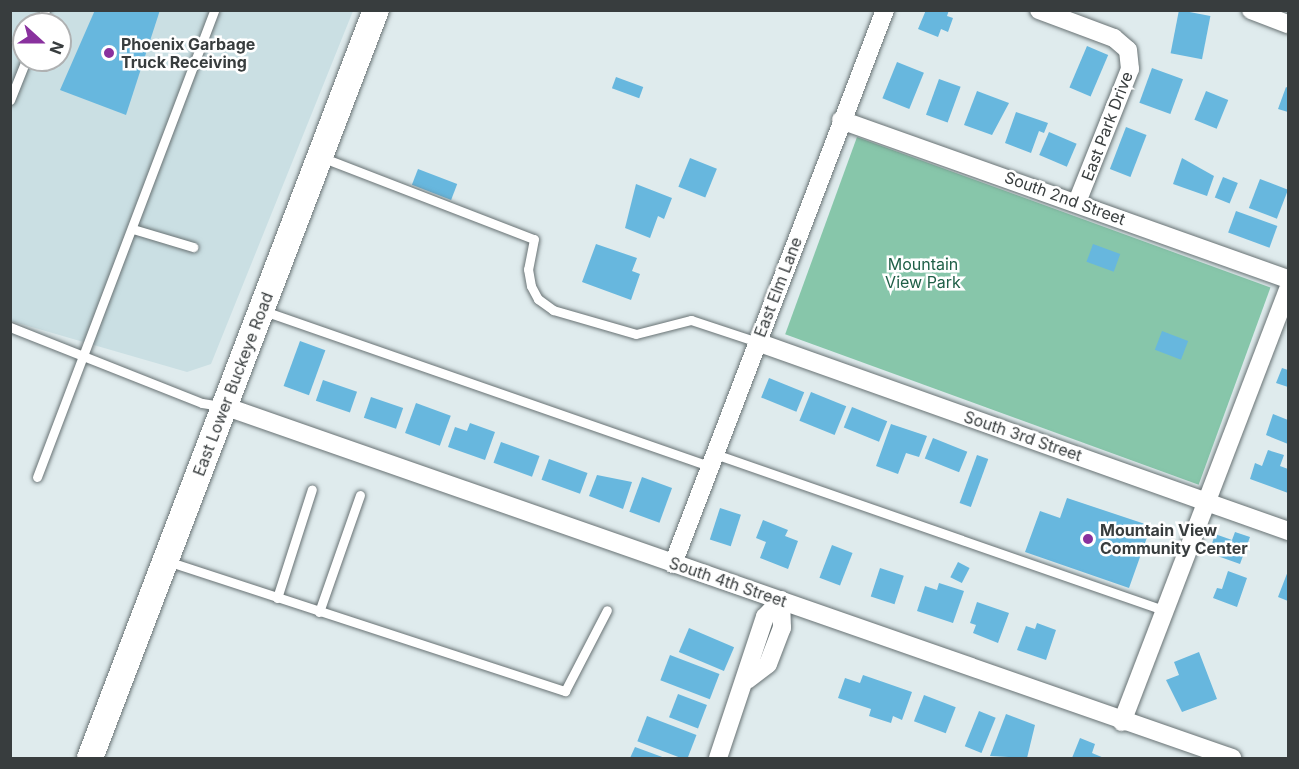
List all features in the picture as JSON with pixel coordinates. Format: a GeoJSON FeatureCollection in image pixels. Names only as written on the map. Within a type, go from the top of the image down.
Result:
{"type":"FeatureCollection","features":[{"type":"Feature","properties":{"kind":"main road","name":"East Lower Buckeye Road"},"geometry":{"type":"LineString","coordinates":[[90,759],[376,10]]}},
{"type":"Feature","properties":{"kind":"street","name":"East Elm Lane"},"geometry":{"type":"LineString","coordinates":[[673,564],[885,10]]}},
{"type":"Feature","properties":{"kind":"street","name":"East Park Drive"},"geometry":{"type":"LineString","coordinates":[[1039,10],[1114,38],[1128,50],[1130,69],[1077,202]]}},
{"type":"Feature","properties":{"kind":"street"},"geometry":{"type":"LineString","coordinates":[[1251,10],[1288,24]]}},
{"type":"Feature","properties":{"kind":"street","name":"South 2nd Street"},"geometry":{"type":"LineString","coordinates":[[841,120],[1077,202],[1288,279]]}},
{"type":"Feature","properties":{"kind":"street"},"geometry":{"type":"LineString","coordinates":[[1122,722],[1288,290]]}},
{"type":"Feature","properties":{"kind":"street","name":"South 3rd Street"},"geometry":{"type":"LineString","coordinates":[[757,342],[1288,531]]}},
{"type":"Feature","properties":{"kind":"street","name":"South 4th Street"},"geometry":{"type":"LineString","coordinates":[[224,406],[1232,759]]}},
{"type":"Feature","properties":{"kind":"street"},"geometry":{"type":"LineString","coordinates":[[718,759],[747,680],[749,657],[765,618],[781,600]]}},
{"type":"Feature","properties":{"kind":"lane"},"geometry":{"type":"LineString","coordinates":[[37,477],[86,356],[214,10]]}},
{"type":"Feature","properties":{"kind":"lane"},"geometry":{"type":"LineString","coordinates":[[10,100],[21,72]]}},
{"type":"Feature","properties":{"kind":"lane"},"geometry":{"type":"LineString","coordinates":[[321,157],[534,239],[528,269],[531,286],[553,310],[624,333],[649,332],[690,320],[757,342]]}},
{"type":"Feature","properties":{"kind":"lane"},"geometry":{"type":"LineString","coordinates":[[134,229],[193,247]]}},
{"type":"Feature","properties":{"kind":"lane"},"geometry":{"type":"LineString","coordinates":[[262,310],[1165,611]]}},
{"type":"Feature","properties":{"kind":"lane"},"geometry":{"type":"LineString","coordinates":[[10,327],[202,403],[224,406]]}},
{"type":"Feature","properties":{"kind":"lane"},"geometry":{"type":"LineString","coordinates":[[277,598],[312,489]]}},
{"type":"Feature","properties":{"kind":"lane"},"geometry":{"type":"LineString","coordinates":[[319,612],[360,495]]}},
{"type":"Feature","properties":{"kind":"lane"},"geometry":{"type":"LineString","coordinates":[[165,561],[565,691],[607,610]]}},
{"type":"Feature","properties":{"kind":"shaded area"},"geometry":{"type":"Polygon","coordinates":[[[10,11],[353,11],[211,364],[187,372],[11,321],[10,11]]]}},
{"type":"Feature","properties":{"kind":"green space","name":"Mountain View Park"},"geometry":{"type":"Polygon","coordinates":[[[857,137],[1270,287],[1199,485],[785,334],[857,137]]]}},
{"type":"Feature","properties":{"kind":"building","name":"Phoenix Garbage Truck Receiving"},"geometry":{"type":"Polygon","coordinates":[[[95,10],[160,10],[126,115],[60,90],[68,72],[72,72],[72,63],[95,10]]]}},
{"type":"Feature","properties":{"kind":"building"},"geometry":{"type":"Polygon","coordinates":[[[926,10],[949,10],[947,16],[953,18],[948,32],[941,29],[938,37],[918,29],[926,10]]]}},
{"type":"Feature","properties":{"kind":"building"},"geometry":{"type":"Polygon","coordinates":[[[1179,10],[1210,16],[1202,59],[1171,53],[1179,10]]]}},
{"type":"Feature","properties":{"kind":"building"},"geometry":{"type":"Polygon","coordinates":[[[1087,46],[1108,55],[1091,96],[1069,87],[1087,46]]]}},
{"type":"Feature","properties":{"kind":"building"},"geometry":{"type":"Polygon","coordinates":[[[897,62],[924,73],[909,109],[882,98],[897,62]]]}},
{"type":"Feature","properties":{"kind":"building"},"geometry":{"type":"Polygon","coordinates":[[[1152,68],[1183,79],[1170,114],[1139,103],[1152,68]]]}},
{"type":"Feature","properties":{"kind":"building"},"geometry":{"type":"Polygon","coordinates":[[[616,77],[643,87],[639,98],[612,88],[616,77]]]}},
{"type":"Feature","properties":{"kind":"building"},"geometry":{"type":"Polygon","coordinates":[[[939,79],[961,87],[948,123],[926,115],[939,79]]]}},
{"type":"Feature","properties":{"kind":"building"},"geometry":{"type":"Polygon","coordinates":[[[1286,87],[1288,88],[1288,112],[1278,109],[1286,87]]]}},
{"type":"Feature","properties":{"kind":"building"},"geometry":{"type":"Polygon","coordinates":[[[977,91],[1009,103],[992,135],[964,125],[977,91]]]}},
{"type":"Feature","properties":{"kind":"building"},"geometry":{"type":"Polygon","coordinates":[[[1206,91],[1228,100],[1217,129],[1194,120],[1206,91]]]}},
{"type":"Feature","properties":{"kind":"building"},"geometry":{"type":"Polygon","coordinates":[[[1016,112],[1048,123],[1044,133],[1039,131],[1031,153],[1005,143],[1016,112]]]}},
{"type":"Feature","properties":{"kind":"building"},"geometry":{"type":"Polygon","coordinates":[[[1126,127],[1147,135],[1130,177],[1110,169],[1126,127]]]}},
{"type":"Feature","properties":{"kind":"building"},"geometry":{"type":"Polygon","coordinates":[[[1049,132],[1077,144],[1067,167],[1039,155],[1049,132]]]}},
{"type":"Feature","properties":{"kind":"building"},"geometry":{"type":"Polygon","coordinates":[[[690,158],[717,169],[705,198],[678,187],[690,158]]]}},
{"type":"Feature","properties":{"kind":"building"},"geometry":{"type":"Polygon","coordinates":[[[1182,158],[1214,176],[1207,196],[1173,184],[1182,158]]]}},
{"type":"Feature","properties":{"kind":"building"},"geometry":{"type":"Polygon","coordinates":[[[418,169],[457,184],[451,200],[412,185],[418,169]]]}},
{"type":"Feature","properties":{"kind":"building"},"geometry":{"type":"Polygon","coordinates":[[[1223,177],[1238,183],[1230,203],[1215,197],[1223,177]]]}},
{"type":"Feature","properties":{"kind":"building"},"geometry":{"type":"Polygon","coordinates":[[[1260,179],[1288,190],[1277,219],[1249,208],[1260,179]]]}},
{"type":"Feature","properties":{"kind":"building"},"geometry":{"type":"Polygon","coordinates":[[[636,184],[672,198],[664,219],[658,216],[650,238],[625,228],[636,184]]]}},
{"type":"Feature","properties":{"kind":"building"},"geometry":{"type":"Polygon","coordinates":[[[1236,211],[1277,226],[1269,248],[1228,233],[1236,211]]]}},
{"type":"Feature","properties":{"kind":"building"},"geometry":{"type":"Polygon","coordinates":[[[596,244],[637,258],[632,271],[640,274],[631,300],[582,282],[596,244]]]}},
{"type":"Feature","properties":{"kind":"building"},"geometry":{"type":"Polygon","coordinates":[[[1093,244],[1120,254],[1114,272],[1087,262],[1093,244]]]}},
{"type":"Feature","properties":{"kind":"building"},"geometry":{"type":"Polygon","coordinates":[[[1162,331],[1188,341],[1181,360],[1155,350],[1162,331]]]}},
{"type":"Feature","properties":{"kind":"building"},"geometry":{"type":"Polygon","coordinates":[[[300,341],[325,350],[309,395],[284,386],[300,341]]]}},
{"type":"Feature","properties":{"kind":"building"},"geometry":{"type":"Polygon","coordinates":[[[1282,368],[1288,370],[1288,387],[1276,383],[1282,368]]]}},
{"type":"Feature","properties":{"kind":"building"},"geometry":{"type":"Polygon","coordinates":[[[769,378],[804,392],[796,412],[761,397],[769,378]]]}},
{"type":"Feature","properties":{"kind":"building"},"geometry":{"type":"Polygon","coordinates":[[[323,380],[357,392],[350,413],[316,401],[323,380]]]}},
{"type":"Feature","properties":{"kind":"building"},"geometry":{"type":"Polygon","coordinates":[[[811,392],[846,406],[835,435],[799,421],[811,392]]]}},
{"type":"Feature","properties":{"kind":"building"},"geometry":{"type":"Polygon","coordinates":[[[371,397],[403,408],[396,429],[364,418],[371,397]]]}},
{"type":"Feature","properties":{"kind":"building"},"geometry":{"type":"Polygon","coordinates":[[[416,403],[451,416],[440,446],[405,433],[416,403]]]}},
{"type":"Feature","properties":{"kind":"building"},"geometry":{"type":"Polygon","coordinates":[[[852,407],[887,421],[879,442],[844,427],[852,407]]]}},
{"type":"Feature","properties":{"kind":"building"},"geometry":{"type":"Polygon","coordinates":[[[1273,414],[1288,420],[1288,444],[1266,435],[1273,414]]]}},
{"type":"Feature","properties":{"kind":"building"},"geometry":{"type":"Polygon","coordinates":[[[470,423],[495,432],[485,460],[448,447],[455,427],[467,431],[470,423]]]}},
{"type":"Feature","properties":{"kind":"building"},"geometry":{"type":"Polygon","coordinates":[[[891,424],[927,436],[919,457],[906,453],[898,474],[876,466],[891,424]]]}},
{"type":"Feature","properties":{"kind":"building"},"geometry":{"type":"Polygon","coordinates":[[[933,438],[967,452],[959,472],[925,458],[933,438]]]}},
{"type":"Feature","properties":{"kind":"building"},"geometry":{"type":"Polygon","coordinates":[[[501,442],[540,456],[532,477],[493,463],[501,442]]]}},
{"type":"Feature","properties":{"kind":"building"},"geometry":{"type":"Polygon","coordinates":[[[1268,450],[1284,455],[1280,466],[1288,469],[1288,493],[1250,479],[1255,463],[1262,466],[1268,450]]]}},
{"type":"Feature","properties":{"kind":"building"},"geometry":{"type":"Polygon","coordinates":[[[977,455],[988,459],[971,507],[960,503],[977,455]]]}},
{"type":"Feature","properties":{"kind":"building"},"geometry":{"type":"Polygon","coordinates":[[[549,459],[588,473],[580,494],[541,480],[549,459]]]}},
{"type":"Feature","properties":{"kind":"building"},"geometry":{"type":"Polygon","coordinates":[[[597,475],[632,482],[623,509],[589,496],[597,475]]]}},
{"type":"Feature","properties":{"kind":"building"},"geometry":{"type":"Polygon","coordinates":[[[642,477],[672,488],[659,523],[629,512],[642,477]]]}},
{"type":"Feature","properties":{"kind":"building","name":"Mountain View Community Center"},"geometry":{"type":"Polygon","coordinates":[[[1067,498],[1151,526],[1129,588],[1025,552],[1040,511],[1060,518],[1067,498]]]}},
{"type":"Feature","properties":{"kind":"building"},"geometry":{"type":"Polygon","coordinates":[[[720,508],[741,515],[731,546],[710,539],[720,508]]]}},
{"type":"Feature","properties":{"kind":"building"},"geometry":{"type":"Polygon","coordinates":[[[763,520],[788,530],[785,536],[798,541],[788,569],[760,558],[766,542],[756,538],[763,520]]]}},
{"type":"Feature","properties":{"kind":"building"},"geometry":{"type":"Polygon","coordinates":[[[1235,532],[1250,537],[1240,564],[1209,553],[1215,534],[1232,540],[1235,532]]]}},
{"type":"Feature","properties":{"kind":"building"},"geometry":{"type":"Polygon","coordinates":[[[832,545],[853,553],[840,586],[819,578],[832,545]]]}},
{"type":"Feature","properties":{"kind":"building"},"geometry":{"type":"Polygon","coordinates":[[[958,562],[970,568],[962,583],[950,577],[958,562]]]}},
{"type":"Feature","properties":{"kind":"building"},"geometry":{"type":"Polygon","coordinates":[[[880,568],[904,576],[895,604],[871,597],[880,568]]]}},
{"type":"Feature","properties":{"kind":"building"},"geometry":{"type":"Polygon","coordinates":[[[1228,571],[1247,578],[1237,607],[1213,598],[1217,588],[1222,589],[1228,571]]]}},
{"type":"Feature","properties":{"kind":"building"},"geometry":{"type":"Polygon","coordinates":[[[1288,571],[1288,601],[1278,597],[1288,571]]]}},
{"type":"Feature","properties":{"kind":"building"},"geometry":{"type":"Polygon","coordinates":[[[939,583],[964,591],[953,623],[917,611],[925,586],[937,590],[939,583]]]}},
{"type":"Feature","properties":{"kind":"building"},"geometry":{"type":"Polygon","coordinates":[[[977,602],[1009,613],[998,643],[973,633],[976,625],[970,623],[977,602]]]}},
{"type":"Feature","properties":{"kind":"building"},"geometry":{"type":"Polygon","coordinates":[[[1037,623],[1056,630],[1046,660],[1017,650],[1026,626],[1035,629],[1037,623]]]}},
{"type":"Feature","properties":{"kind":"building"},"geometry":{"type":"Polygon","coordinates":[[[689,628],[734,647],[724,671],[679,652],[689,628]]]}},
{"type":"Feature","properties":{"kind":"building"},"geometry":{"type":"Polygon","coordinates":[[[1199,652],[1217,699],[1182,712],[1166,680],[1179,675],[1174,662],[1199,652]]]}},
{"type":"Feature","properties":{"kind":"building"},"geometry":{"type":"Polygon","coordinates":[[[670,655],[719,674],[710,699],[660,680],[670,655]]]}},
{"type":"Feature","properties":{"kind":"building"},"geometry":{"type":"Polygon","coordinates":[[[863,675],[912,692],[902,720],[893,716],[891,723],[869,716],[871,709],[838,698],[845,678],[860,683],[863,675]]]}},
{"type":"Feature","properties":{"kind":"building"},"geometry":{"type":"Polygon","coordinates":[[[678,694],[707,705],[698,728],[669,717],[678,694]]]}},
{"type":"Feature","properties":{"kind":"building"},"geometry":{"type":"Polygon","coordinates":[[[924,695],[956,707],[946,733],[914,721],[924,695]]]}},
{"type":"Feature","properties":{"kind":"building"},"geometry":{"type":"Polygon","coordinates":[[[979,711],[996,718],[981,753],[965,746],[979,711]]]}},
{"type":"Feature","properties":{"kind":"building"},"geometry":{"type":"Polygon","coordinates":[[[1006,714],[1035,725],[1027,758],[990,756],[1006,714]]]}},
{"type":"Feature","properties":{"kind":"building"},"geometry":{"type":"Polygon","coordinates":[[[647,716],[696,735],[688,758],[681,758],[637,741],[647,716]]]}},
{"type":"Feature","properties":{"kind":"building"},"geometry":{"type":"Polygon","coordinates":[[[1080,738],[1095,744],[1092,753],[1104,758],[1072,758],[1080,738]]]}},
{"type":"Feature","properties":{"kind":"building"},"geometry":{"type":"Polygon","coordinates":[[[635,747],[665,758],[630,758],[635,747]]]}},
{"type":"Feature","properties":{"kind":"place","name":"Phoenix Garbage Truck Receiving"},"geometry":{"type":"Point","coordinates":[109,53]}},
{"type":"Feature","properties":{"kind":"place","name":"Mountain View Community Center"},"geometry":{"type":"Point","coordinates":[1088,539]}}]}
